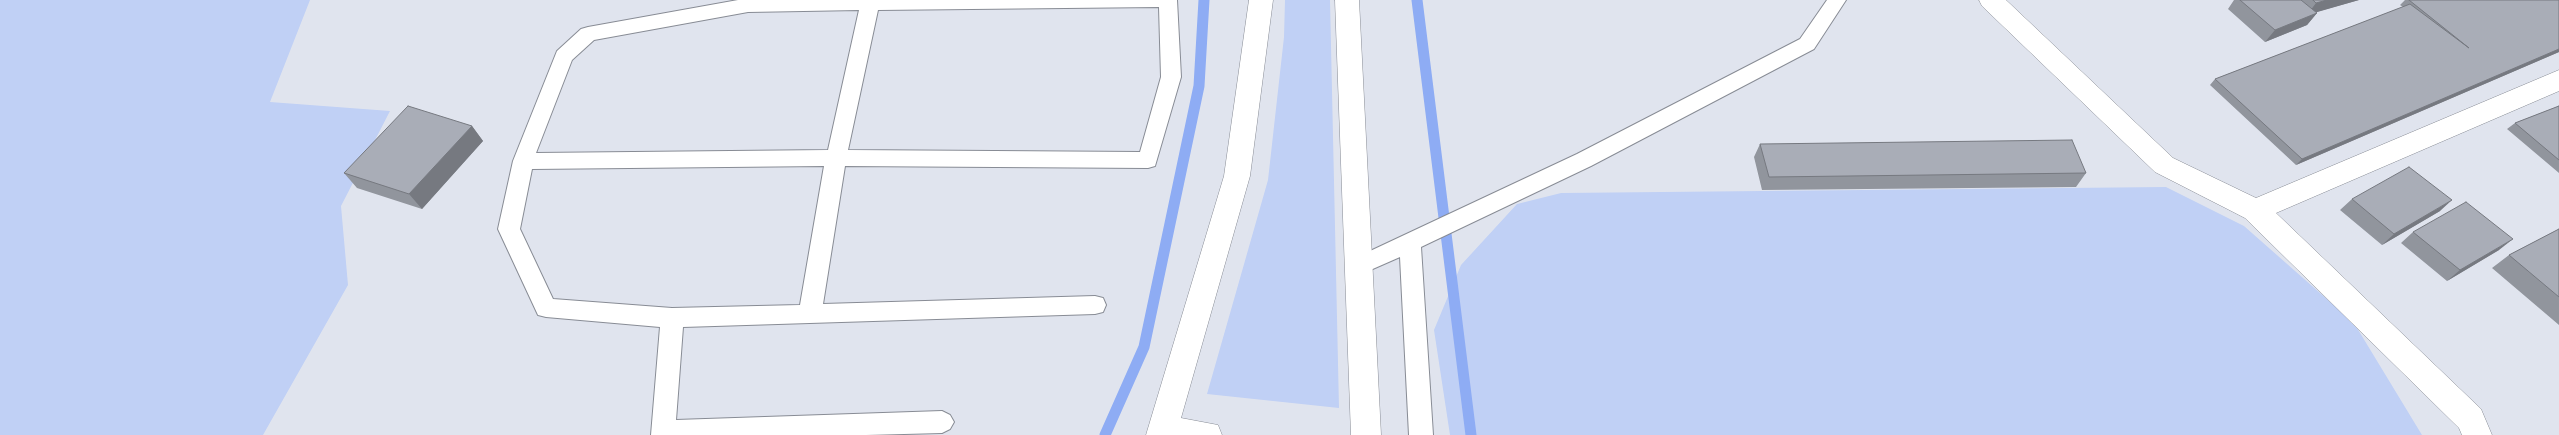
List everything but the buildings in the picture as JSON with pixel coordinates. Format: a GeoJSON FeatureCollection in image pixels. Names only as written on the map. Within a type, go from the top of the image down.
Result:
{"type":"FeatureCollection","features":[{"type":"Feature","properties":{"kind":"main road"},"geometry":{"type":"LineString","coordinates":[[1207,435],[1162,432],[1237,176],[1261,0]]}},
{"type":"Feature","properties":{"kind":"main road"},"geometry":{"type":"LineString","coordinates":[[1347,0],[1366,435]]}},
{"type":"Feature","properties":{"kind":"main road"},"geometry":{"type":"LineString","coordinates":[[1991,0],[2164,165],[2256,210],[2470,419],[2477,435]]}},
{"type":"Feature","properties":{"kind":"main road"},"geometry":{"type":"LineString","coordinates":[[2256,210],[2559,80]]}},
{"type":"Feature","properties":{"kind":"lane"},"geometry":{"type":"LineString","coordinates":[[523,161],[836,158],[1148,160],[1171,77],[1168,0],[870,2],[748,5],[588,34],[564,56],[523,161],[509,229],[546,308],[672,318],[1096,305]]}},
{"type":"Feature","properties":{"kind":"lane"},"geometry":{"type":"LineString","coordinates":[[1359,266],[1584,160],[1807,44],[1837,0]]}},
{"type":"Feature","properties":{"kind":"lane"},"geometry":{"type":"LineString","coordinates":[[810,314],[836,158],[870,2]]}},
{"type":"Feature","properties":{"kind":"lane"},"geometry":{"type":"LineString","coordinates":[[1410,242],[1421,435]]}},
{"type":"Feature","properties":{"kind":"lane"},"geometry":{"type":"LineString","coordinates":[[672,318],[663,433],[942,422]]}},
{"type":"Feature","properties":{"kind":"shaded area"},"geometry":{"type":"Polygon","coordinates":[[[0,0],[310,0],[270,102],[390,111],[341,206],[348,285],[263,435],[0,435],[0,0]]]}},
{"type":"Feature","properties":{"kind":"shaded area"},"geometry":{"type":"Polygon","coordinates":[[[1285,0],[1330,0],[1339,408],[1207,394],[1268,180],[1284,37],[1285,0]]]}},
{"type":"Feature","properties":{"kind":"shaded area"},"geometry":{"type":"Polygon","coordinates":[[[2166,187],[2244,226],[2354,323],[2422,435],[1450,435],[1434,330],[1461,265],[1517,204],[1561,193],[2166,187]]]}},
{"type":"Feature","properties":{"kind":"waterway"},"geometry":{"type":"LineString","coordinates":[[1105,435],[1144,347],[1199,86],[1204,0]]}},
{"type":"Feature","properties":{"kind":"waterway"},"geometry":{"type":"LineString","coordinates":[[1417,0],[1471,435]]}}]}
